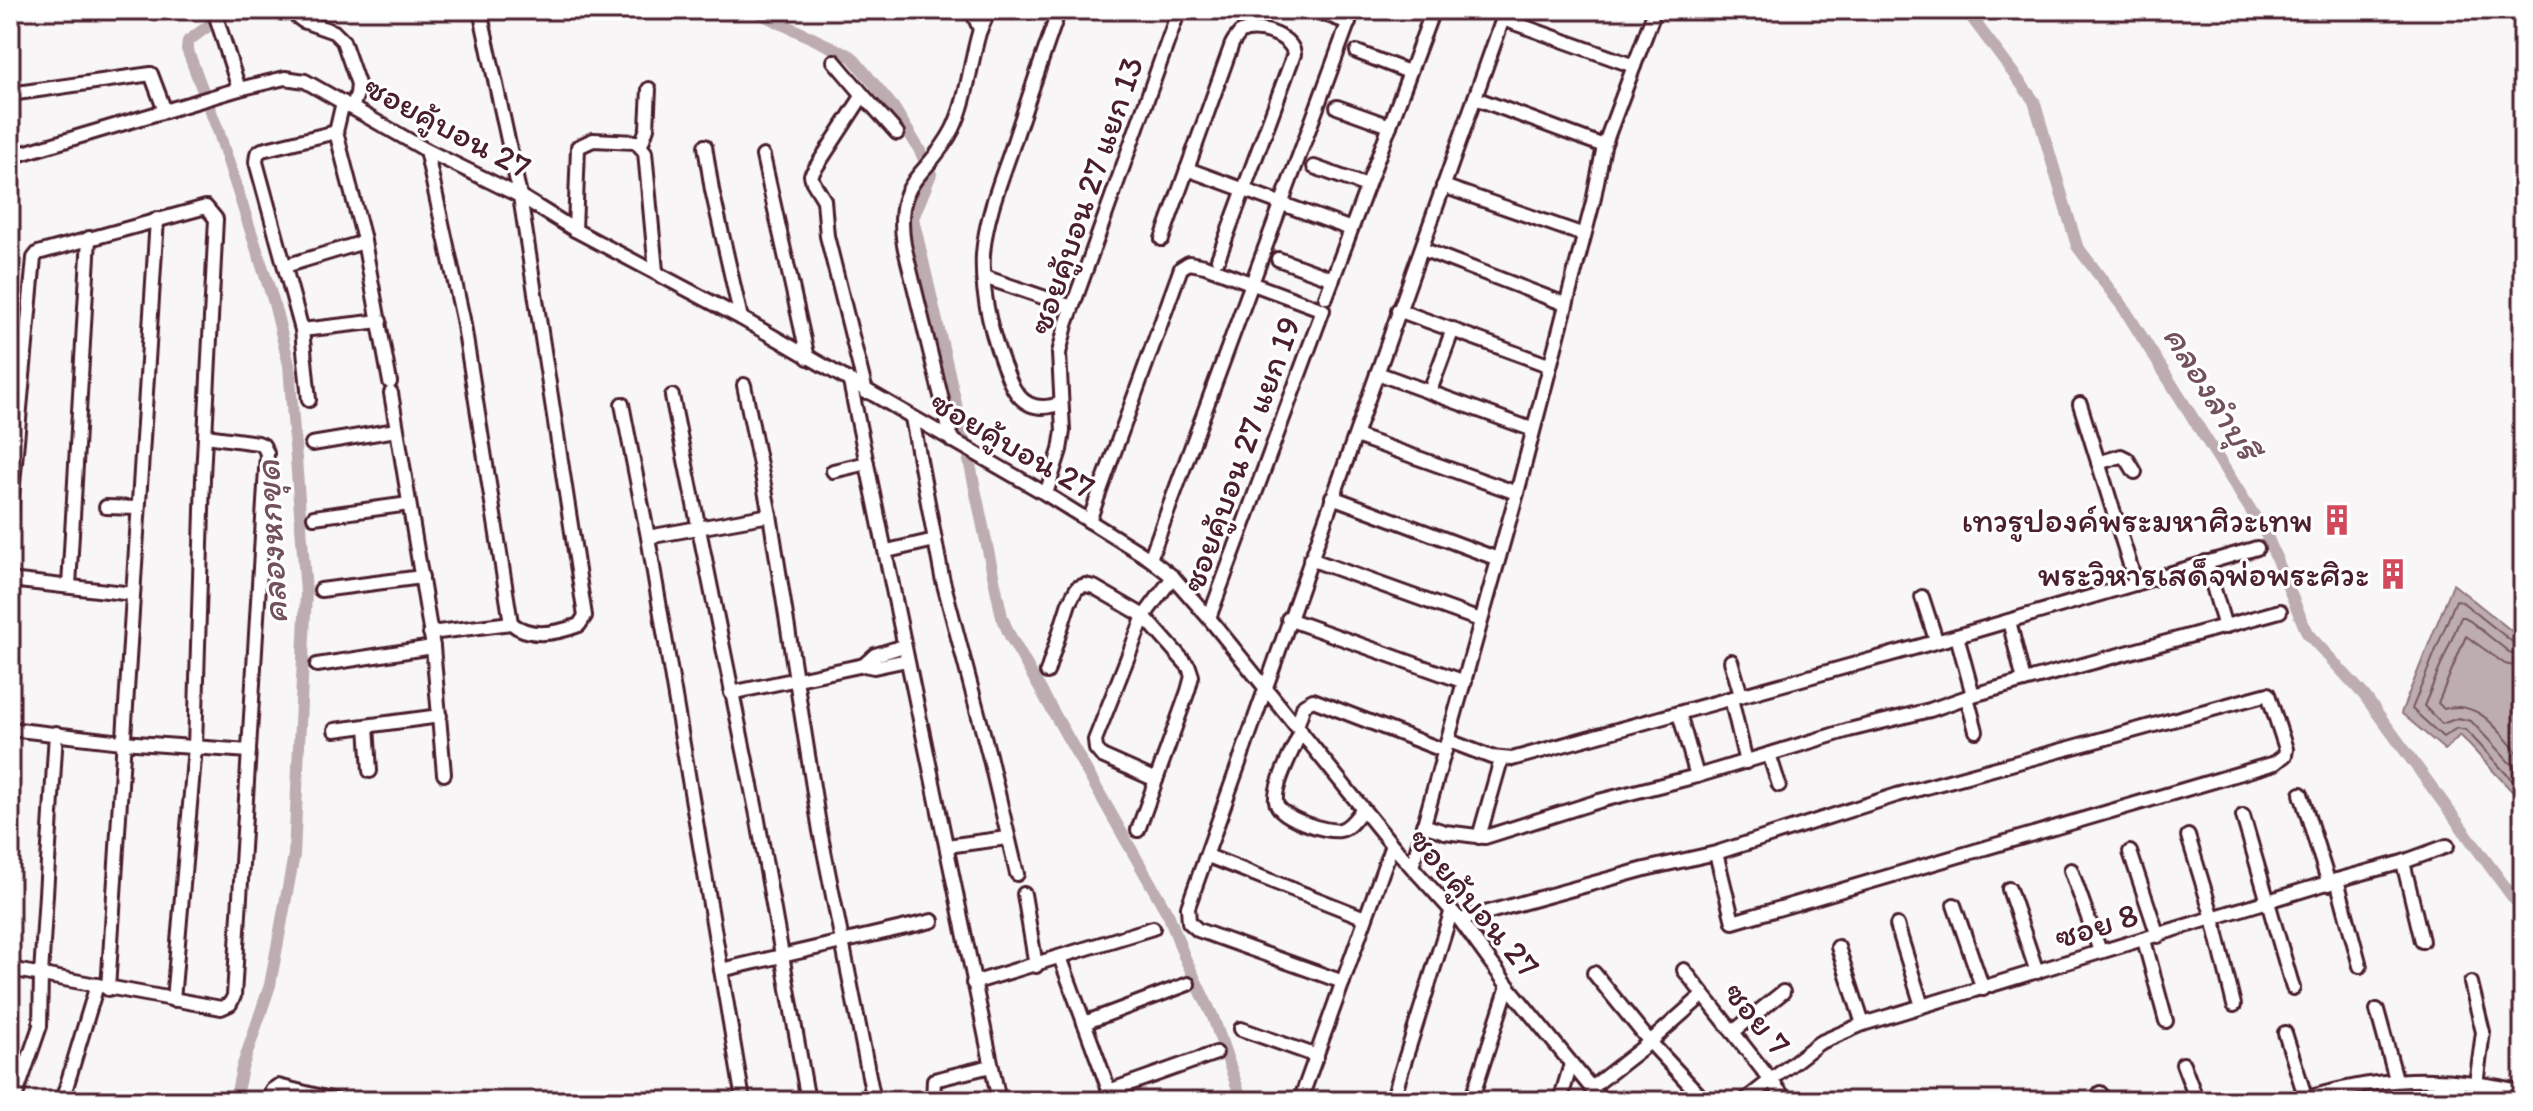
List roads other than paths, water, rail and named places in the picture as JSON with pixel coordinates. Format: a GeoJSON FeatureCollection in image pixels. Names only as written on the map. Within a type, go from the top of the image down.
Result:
{"type":"FeatureCollection","features":[{"type":"Feature","properties":{"kind":"street"},"geometry":{"type":"LineString","coordinates":[[214,10],[239,89]]}},
{"type":"Feature","properties":{"kind":"street"},"geometry":{"type":"LineString","coordinates":[[288,10],[303,21],[334,32],[343,41],[358,84],[357,94],[347,105],[336,132],[380,321],[433,647],[444,774]]}},
{"type":"Feature","properties":{"kind":"street"},"geometry":{"type":"LineString","coordinates":[[430,633],[511,623],[519,629],[546,633],[579,625],[585,616],[520,196],[480,10]]}},
{"type":"Feature","properties":{"kind":"street"},"geometry":{"type":"LineString","coordinates":[[976,10],[979,34]]}},
{"type":"Feature","properties":{"kind":"street"},"geometry":{"type":"LineString","coordinates":[[952,441],[900,215],[918,172],[953,129],[987,10]]}},
{"type":"Feature","properties":{"kind":"street"},"geometry":{"type":"LineString","coordinates":[[1059,10],[993,203],[986,230],[984,277],[987,306],[1000,358],[1012,387],[1024,400],[1038,408],[1061,403]]}},
{"type":"Feature","properties":{"kind":"street","name":"ซอยคู้บอน 27 แยก 13"},"geometry":{"type":"LineString","coordinates":[[1046,494],[1063,431],[1059,353],[1072,307],[1179,10]]}},
{"type":"Feature","properties":{"kind":"street"},"geometry":{"type":"LineString","coordinates":[[1150,559],[1351,16],[1314,10]]}},
{"type":"Feature","properties":{"kind":"street","name":"ซอยคู้บอน 27 แยก 19"},"geometry":{"type":"LineString","coordinates":[[1209,618],[1433,10]]}},
{"type":"Feature","properties":{"kind":"street"},"geometry":{"type":"LineString","coordinates":[[1412,867],[1517,493],[1604,146],[1655,10]]}},
{"type":"Feature","properties":{"kind":"street"},"geometry":{"type":"LineString","coordinates":[[1343,982],[1198,930],[1189,922],[1188,907],[1504,15],[1634,66]]}},
{"type":"Feature","properties":{"kind":"street"},"geometry":{"type":"LineString","coordinates":[[1162,239],[1232,44],[1240,33],[1250,29],[1265,31],[1289,40],[1294,54],[1218,259]]}},
{"type":"Feature","properties":{"kind":"street"},"geometry":{"type":"LineString","coordinates":[[1357,52],[1409,72]]}},
{"type":"Feature","properties":{"kind":"street"},"geometry":{"type":"LineString","coordinates":[[834,61],[897,133]]}},
{"type":"Feature","properties":{"kind":"street"},"geometry":{"type":"LineString","coordinates":[[10,94],[151,74],[165,111]]}},
{"type":"Feature","properties":{"kind":"street","name":"ซอยคู้บอน 27"},"geometry":{"type":"LineString","coordinates":[[10,157],[239,89],[285,78],[305,81],[426,150],[520,196],[575,230],[741,318],[1046,494],[1150,559],[1173,577],[1392,845],[1455,917],[1602,1101]]}},
{"type":"Feature","properties":{"kind":"street"},"geometry":{"type":"LineString","coordinates":[[641,145],[647,128],[649,89]]}},
{"type":"Feature","properties":{"kind":"street"},"geometry":{"type":"LineString","coordinates":[[863,95],[811,175],[824,200],[827,236],[866,392]]}},
{"type":"Feature","properties":{"kind":"street"},"geometry":{"type":"LineString","coordinates":[[1475,98],[1604,146]]}},
{"type":"Feature","properties":{"kind":"street"},"geometry":{"type":"LineString","coordinates":[[1337,107],[1390,126]]}},
{"type":"Feature","properties":{"kind":"street"},"geometry":{"type":"LineString","coordinates":[[309,400],[302,330],[256,162],[257,154],[262,150],[336,132]]}},
{"type":"Feature","properties":{"kind":"street"},"geometry":{"type":"LineString","coordinates":[[575,230],[578,147],[593,140],[630,141],[641,145],[645,152],[656,271]]}},
{"type":"Feature","properties":{"kind":"street"},"geometry":{"type":"LineString","coordinates":[[705,146],[741,318]]}},
{"type":"Feature","properties":{"kind":"street"},"geometry":{"type":"LineString","coordinates":[[426,150],[463,319],[511,623]]}},
{"type":"Feature","properties":{"kind":"street"},"geometry":{"type":"LineString","coordinates":[[763,156],[808,358]]}},
{"type":"Feature","properties":{"kind":"street"},"geometry":{"type":"LineString","coordinates":[[1314,167],[1367,186]]}},
{"type":"Feature","properties":{"kind":"street"},"geometry":{"type":"LineString","coordinates":[[1187,169],[1351,229]]}},
{"type":"Feature","properties":{"kind":"street"},"geometry":{"type":"LineString","coordinates":[[1443,186],[1584,235]]}},
{"type":"Feature","properties":{"kind":"street"},"geometry":{"type":"LineString","coordinates":[[10,516],[31,265],[38,253],[206,207],[216,219],[195,747],[173,1000]]}},
{"type":"Feature","properties":{"kind":"street"},"geometry":{"type":"LineString","coordinates":[[62,1101],[102,987],[133,594],[157,219]]}},
{"type":"Feature","properties":{"kind":"street"},"geometry":{"type":"LineString","coordinates":[[69,586],[89,238]]}},
{"type":"Feature","properties":{"kind":"street"},"geometry":{"type":"LineString","coordinates":[[285,266],[364,242]]}},
{"type":"Feature","properties":{"kind":"street"},"geometry":{"type":"LineString","coordinates":[[1422,249],[1565,304]]}},
{"type":"Feature","properties":{"kind":"street"},"geometry":{"type":"LineString","coordinates":[[1278,259],[1333,279]]}},
{"type":"Feature","properties":{"kind":"street"},"geometry":{"type":"LineString","coordinates":[[1089,521],[1181,268],[1195,263],[1252,285],[1324,304]]}},
{"type":"Feature","properties":{"kind":"street"},"geometry":{"type":"LineString","coordinates":[[984,277],[1072,307]]}},
{"type":"Feature","properties":{"kind":"street"},"geometry":{"type":"LineString","coordinates":[[1398,310],[1548,365]]}},
{"type":"Feature","properties":{"kind":"street"},"geometry":{"type":"LineString","coordinates":[[302,330],[380,321]]}},
{"type":"Feature","properties":{"kind":"street"},"geometry":{"type":"LineString","coordinates":[[1430,391],[1453,329]]}},
{"type":"Feature","properties":{"kind":"street"},"geometry":{"type":"LineString","coordinates":[[1377,373],[1531,429]]}},
{"type":"Feature","properties":{"kind":"street"},"geometry":{"type":"LineString","coordinates":[[850,382],[999,1101]]}},
{"type":"Feature","properties":{"kind":"street"},"geometry":{"type":"LineString","coordinates":[[744,385],[798,677],[820,831],[874,1101]]}},
{"type":"Feature","properties":{"kind":"street"},"geometry":{"type":"LineString","coordinates":[[672,396],[783,956],[808,1101]]}},
{"type":"Feature","properties":{"kind":"street"},"geometry":{"type":"LineString","coordinates":[[622,404],[648,537],[742,1094]]}},
{"type":"Feature","properties":{"kind":"street"},"geometry":{"type":"LineString","coordinates":[[2080,404],[2136,584]]}},
{"type":"Feature","properties":{"kind":"street"},"geometry":{"type":"LineString","coordinates":[[912,418],[935,540],[1017,874]]}},
{"type":"Feature","properties":{"kind":"street"},"geometry":{"type":"LineString","coordinates":[[312,444],[396,430]]}},
{"type":"Feature","properties":{"kind":"street"},"geometry":{"type":"LineString","coordinates":[[10,969],[221,1008],[230,1004],[234,996],[267,453],[266,448],[258,443],[206,436]]}},
{"type":"Feature","properties":{"kind":"street"},"geometry":{"type":"LineString","coordinates":[[1356,436],[1517,493]]}},
{"type":"Feature","properties":{"kind":"street"},"geometry":{"type":"LineString","coordinates":[[2098,463],[2124,457],[2135,472]]}},
{"type":"Feature","properties":{"kind":"street"},"geometry":{"type":"LineString","coordinates":[[833,471],[867,463]]}},
{"type":"Feature","properties":{"kind":"street"},"geometry":{"type":"LineString","coordinates":[[1332,497],[1498,559]]}},
{"type":"Feature","properties":{"kind":"street"},"geometry":{"type":"LineString","coordinates":[[314,517],[409,504]]}},
{"type":"Feature","properties":{"kind":"street"},"geometry":{"type":"LineString","coordinates":[[106,507],[138,508]]}},
{"type":"Feature","properties":{"kind":"street"},"geometry":{"type":"LineString","coordinates":[[648,537],[770,515]]}},
{"type":"Feature","properties":{"kind":"street"},"geometry":{"type":"LineString","coordinates":[[887,551],[935,540]]}},
{"type":"Feature","properties":{"kind":"street"},"geometry":{"type":"LineString","coordinates":[[1363,809],[1348,826],[1335,831],[1290,818],[1280,812],[1276,803],[1277,792],[1304,705],[1313,700],[1447,746],[1501,760],[1512,759],[1957,636],[2257,548]]}},
{"type":"Feature","properties":{"kind":"street"},"geometry":{"type":"LineString","coordinates":[[1310,559],[1480,620]]}},
{"type":"Feature","properties":{"kind":"street"},"geometry":{"type":"LineString","coordinates":[[2206,562],[2225,627]]}},
{"type":"Feature","properties":{"kind":"street"},"geometry":{"type":"LineString","coordinates":[[321,590],[422,577]]}},
{"type":"Feature","properties":{"kind":"street"},"geometry":{"type":"LineString","coordinates":[[1156,780],[1102,756],[1096,749],[1099,728],[1144,616],[1173,577]]}},
{"type":"Feature","properties":{"kind":"street"},"geometry":{"type":"LineString","coordinates":[[10,580],[133,594]]}},
{"type":"Feature","properties":{"kind":"street"},"geometry":{"type":"LineString","coordinates":[[1047,672],[1069,603],[1077,588],[1085,585],[1094,587],[1144,616],[1189,667],[1192,676],[1138,830]]}},
{"type":"Feature","properties":{"kind":"street"},"geometry":{"type":"LineString","coordinates":[[1922,597],[1936,640]]}},
{"type":"Feature","properties":{"kind":"street"},"geometry":{"type":"LineString","coordinates":[[1423,825],[1479,837],[1849,730],[2280,611]]}},
{"type":"Feature","properties":{"kind":"street"},"geometry":{"type":"LineString","coordinates":[[1288,619],[1465,682]]}},
{"type":"Feature","properties":{"kind":"street"},"geometry":{"type":"LineString","coordinates":[[2009,621],[2024,681]]}},
{"type":"Feature","properties":{"kind":"street"},"geometry":{"type":"LineString","coordinates":[[1957,636],[1976,731]]}},
{"type":"Feature","properties":{"kind":"street"},"geometry":{"type":"LineString","coordinates":[[864,665],[875,655],[904,646]]}},
{"type":"Feature","properties":{"kind":"street"},"geometry":{"type":"LineString","coordinates":[[317,665],[433,647]]}},
{"type":"Feature","properties":{"kind":"street"},"geometry":{"type":"LineString","coordinates":[[731,693],[798,677],[907,660]]}},
{"type":"Feature","properties":{"kind":"street"},"geometry":{"type":"LineString","coordinates":[[1731,661],[1746,762]]}},
{"type":"Feature","properties":{"kind":"street"},"geometry":{"type":"LineString","coordinates":[[1392,1101],[1455,917],[1716,853],[1897,795],[2268,694],[2286,749],[2285,755],[2275,763],[1733,922],[1716,853]]}},
{"type":"Feature","properties":{"kind":"street"},"geometry":{"type":"LineString","coordinates":[[1679,713],[1697,776]]}},
{"type":"Feature","properties":{"kind":"street"},"geometry":{"type":"LineString","coordinates":[[335,730],[440,716]]}},
{"type":"Feature","properties":{"kind":"street"},"geometry":{"type":"LineString","coordinates":[[367,726],[370,771]]}},
{"type":"Feature","properties":{"kind":"street"},"geometry":{"type":"LineString","coordinates":[[10,729],[122,742],[249,751]]}},
{"type":"Feature","properties":{"kind":"street"},"geometry":{"type":"LineString","coordinates":[[14,1101],[40,1026],[56,733]]}},
{"type":"Feature","properties":{"kind":"street"},"geometry":{"type":"LineString","coordinates":[[1769,754],[1779,785]]}},
{"type":"Feature","properties":{"kind":"street"},"geometry":{"type":"LineString","coordinates":[[1479,837],[1501,760]]}},
{"type":"Feature","properties":{"kind":"street"},"geometry":{"type":"LineString","coordinates":[[2301,794],[2360,966]]}},
{"type":"Feature","properties":{"kind":"street"},"geometry":{"type":"LineString","coordinates":[[2243,816],[2293,988]]}},
{"type":"Feature","properties":{"kind":"street"},"geometry":{"type":"LineString","coordinates":[[2188,836],[2213,918],[2234,1005]]}},
{"type":"Feature","properties":{"kind":"street"},"geometry":{"type":"LineString","coordinates":[[947,846],[1007,838]]}},
{"type":"Feature","properties":{"kind":"street"},"geometry":{"type":"LineString","coordinates":[[1300,1101],[1392,845]]}},
{"type":"Feature","properties":{"kind":"street","name":"ซอย 8"},"geometry":{"type":"LineString","coordinates":[[1744,1101],[1819,1043],[1863,1024],[2403,862],[2447,846]]}},
{"type":"Feature","properties":{"kind":"street"},"geometry":{"type":"LineString","coordinates":[[2130,852],[2158,936]]}},
{"type":"Feature","properties":{"kind":"street"},"geometry":{"type":"LineString","coordinates":[[1208,856],[1365,918]]}},
{"type":"Feature","properties":{"kind":"street"},"geometry":{"type":"LineString","coordinates":[[2403,862],[2422,941]]}},
{"type":"Feature","properties":{"kind":"street"},"geometry":{"type":"LineString","coordinates":[[2071,870],[2100,951]]}},
{"type":"Feature","properties":{"kind":"street"},"geometry":{"type":"LineString","coordinates":[[2009,889],[2037,972]]}},
{"type":"Feature","properties":{"kind":"street"},"geometry":{"type":"LineString","coordinates":[[1024,894],[1036,966]]}},
{"type":"Feature","properties":{"kind":"street"},"geometry":{"type":"LineString","coordinates":[[1954,905],[1983,989]]}},
{"type":"Feature","properties":{"kind":"street"},"geometry":{"type":"LineString","coordinates":[[721,970],[932,921]]}},
{"type":"Feature","properties":{"kind":"street"},"geometry":{"type":"LineString","coordinates":[[1897,925],[1922,1006]]}},
{"type":"Feature","properties":{"kind":"street"},"geometry":{"type":"LineString","coordinates":[[973,983],[1153,928]]}},
{"type":"Feature","properties":{"kind":"street"},"geometry":{"type":"LineString","coordinates":[[2144,940],[2166,1021]]}},
{"type":"Feature","properties":{"kind":"street"},"geometry":{"type":"LineString","coordinates":[[1838,947],[1863,1024]]}},
{"type":"Feature","properties":{"kind":"street"},"geometry":{"type":"LineString","coordinates":[[1060,957],[1111,1096],[1216,1053]]}},
{"type":"Feature","properties":{"kind":"street","name":"ซอย 7"},"geometry":{"type":"LineString","coordinates":[[1684,970],[1787,1101]]}},
{"type":"Feature","properties":{"kind":"street"},"geometry":{"type":"LineString","coordinates":[[1594,973],[1650,1042],[1705,1101]]}},
{"type":"Feature","properties":{"kind":"street"},"geometry":{"type":"LineString","coordinates":[[2471,983],[2483,1032],[2476,1084]]}},
{"type":"Feature","properties":{"kind":"street"},"geometry":{"type":"LineString","coordinates":[[1084,1023],[1188,984]]}},
{"type":"Feature","properties":{"kind":"street"},"geometry":{"type":"LineString","coordinates":[[1471,1101],[1508,986]]}},
{"type":"Feature","properties":{"kind":"street"},"geometry":{"type":"LineString","coordinates":[[1733,1032],[1783,992]]}},
{"type":"Feature","properties":{"kind":"street"},"geometry":{"type":"LineString","coordinates":[[1591,1088],[1703,995]]}},
{"type":"Feature","properties":{"kind":"street"},"geometry":{"type":"LineString","coordinates":[[2377,1010],[2396,1079]]}},
{"type":"Feature","properties":{"kind":"street"},"geometry":{"type":"LineString","coordinates":[[1241,1029],[1317,1056]]}},
{"type":"Feature","properties":{"kind":"street"},"geometry":{"type":"LineString","coordinates":[[2285,1033],[2310,1099],[2412,1078],[2495,1085],[2523,1092]]}},
{"type":"Feature","properties":{"kind":"street"},"geometry":{"type":"LineString","coordinates":[[1560,1101],[1571,1064]]}},
{"type":"Feature","properties":{"kind":"street"},"geometry":{"type":"LineString","coordinates":[[2183,1064],[2197,1101]]}},
{"type":"Feature","properties":{"kind":"street"},"geometry":{"type":"LineString","coordinates":[[933,1101],[934,1080],[991,1066]]}},
{"type":"Feature","properties":{"kind":"street"},"geometry":{"type":"LineString","coordinates":[[2492,1101],[2495,1085]]}},
{"type":"Feature","properties":{"kind":"street"},"geometry":{"type":"LineString","coordinates":[[269,1101],[272,1090],[278,1086],[330,1100]]}},
{"type":"Feature","properties":{"kind":"water"},"geometry":{"type":"Polygon","coordinates":[[[2453,584],[2523,640],[2521,801],[2460,735],[2445,750],[2401,713],[2453,584]]]}},
{"type":"Feature","properties":{"kind":"waterway","name":"คลองหกขุด"},"geometry":{"type":"LineString","coordinates":[[230,10],[188,41],[187,49],[219,133],[274,303],[289,365],[306,593],[294,855],[270,985],[242,1068],[235,1101]]}},
{"type":"Feature","properties":{"kind":"waterway"},"geometry":{"type":"LineString","coordinates":[[753,10],[852,57],[894,108],[919,149],[931,174],[913,218],[964,438]]}},
{"type":"Feature","properties":{"kind":"waterway","name":"คลองลำบุรี"},"geometry":{"type":"LineString","coordinates":[[1966,10],[2034,101],[2077,246],[2125,310],[2267,536],[2307,633],[2364,695],[2523,907]]}},
{"type":"Feature","properties":{"kind":"waterway"},"geometry":{"type":"LineString","coordinates":[[1975,22],[1988,10]]}},
{"type":"Feature","properties":{"kind":"waterway"},"geometry":{"type":"LineString","coordinates":[[969,460],[1002,617],[1009,634],[1169,916],[1213,1017],[1242,1101]]}},
{"type":"Feature","properties":{"kind":"place","name":"เทวรูปองค์พระมหาศิวะเทพ"},"geometry":{"type":"Point","coordinates":[2337,520]}},
{"type":"Feature","properties":{"kind":"place","name":"พระวิหารเสด็จพ่อพระศิวะ"},"geometry":{"type":"Point","coordinates":[2393,574]}}]}
